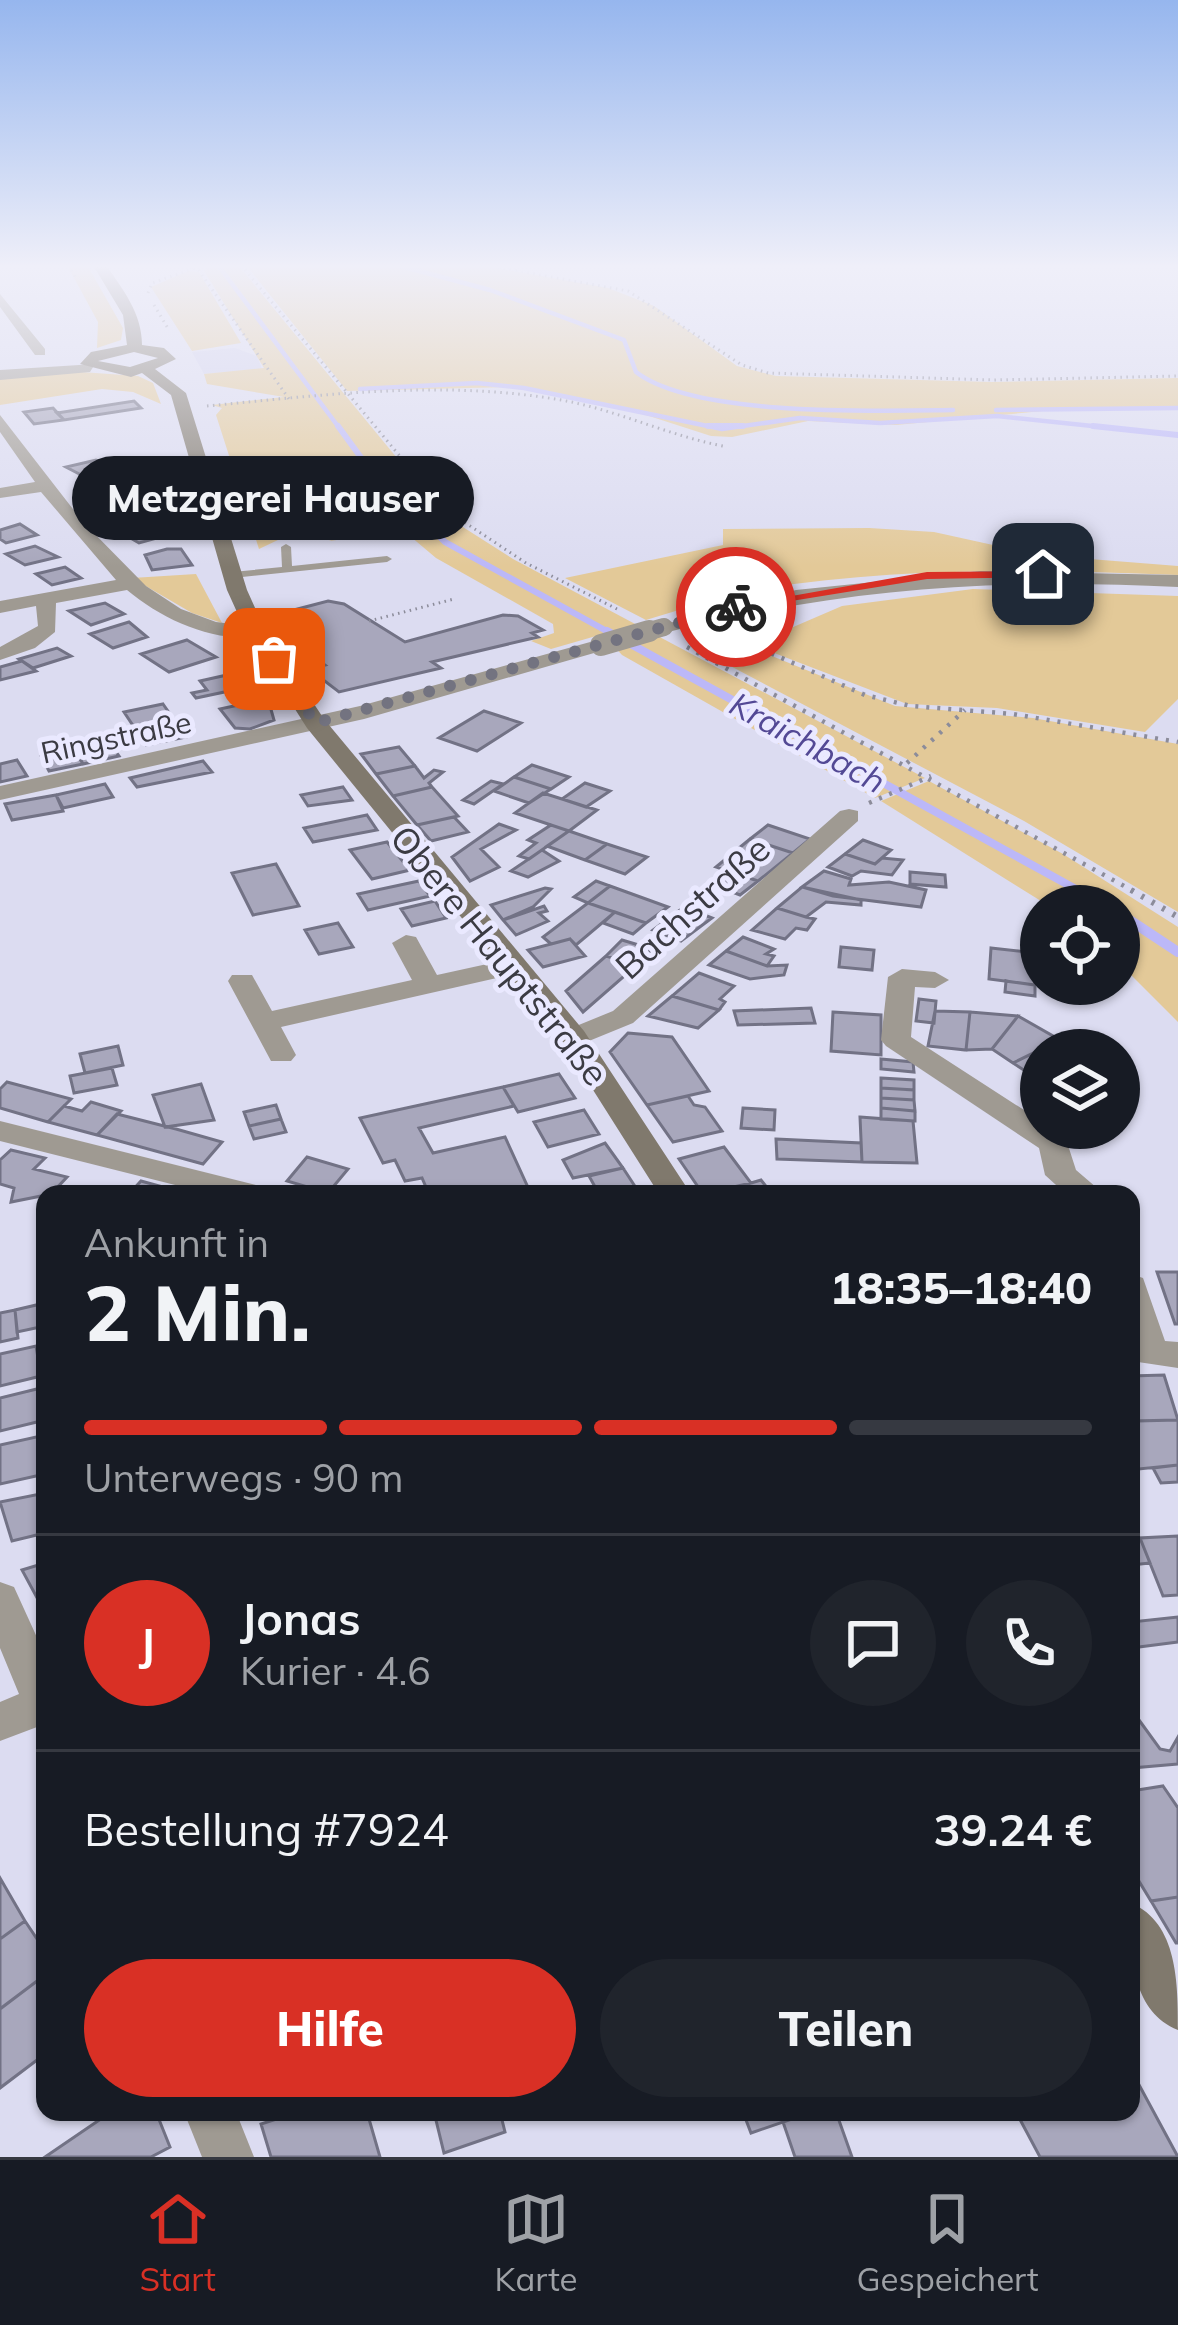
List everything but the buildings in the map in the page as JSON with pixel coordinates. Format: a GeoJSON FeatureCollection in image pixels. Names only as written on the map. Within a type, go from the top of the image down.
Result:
{"type":"FeatureCollection","features":[{"type":"Feature","properties":{"kind":"main road","name":"Obere Hauptstraße"},"geometry":{"type":"LineString","coordinates":[[147,370],[161,366]]}},
{"type":"Feature","properties":{"kind":"main road"},"geometry":{"type":"LineString","coordinates":[[90,367],[147,370]]}},
{"type":"Feature","properties":{"kind":"main road","name":"Obere Hauptstraße"},"geometry":{"type":"LineString","coordinates":[[147,370],[178,393],[233,575],[256,632],[315,723],[574,1037],[669,1185]]}},
{"type":"Feature","properties":{"kind":"main road"},"geometry":{"type":"LineString","coordinates":[[1140,1942],[1178,2005]]}},
{"type":"Feature","properties":{"kind":"street"},"geometry":{"type":"LineString","coordinates":[[0,375],[90,367]]}},
{"type":"Feature","properties":{"kind":"street"},"geometry":{"type":"LineString","coordinates":[[0,420],[126,584],[201,627],[256,632]]}},
{"type":"Feature","properties":{"kind":"street"},"geometry":{"type":"LineString","coordinates":[[0,493],[49,484]]}},
{"type":"Feature","properties":{"kind":"street","name":"Ringstraße"},"geometry":{"type":"LineString","coordinates":[[0,793],[315,723],[602,645],[669,633],[749,602],[927,575],[1178,580]]}},
{"type":"Feature","properties":{"kind":"street"},"geometry":{"type":"LineString","coordinates":[[0,608],[126,584]]}},
{"type":"Feature","properties":{"kind":"street"},"geometry":{"type":"LineString","coordinates":[[0,654],[48,628],[46,599]]}},
{"type":"Feature","properties":{"kind":"street","name":"Bachstraße"},"geometry":{"type":"LineString","coordinates":[[574,1037],[623,1017],[858,810]]}},
{"type":"Feature","properties":{"kind":"street"},"geometry":{"type":"LineString","coordinates":[[406,943],[429,985]]}},
{"type":"Feature","properties":{"kind":"street"},"geometry":{"type":"LineString","coordinates":[[264,1022],[514,966]]}},
{"type":"Feature","properties":{"kind":"street"},"geometry":{"type":"LineString","coordinates":[[935,980],[902,977],[896,1040],[1054,1142],[1061,1175],[1075,1185]]}},
{"type":"Feature","properties":{"kind":"street"},"geometry":{"type":"LineString","coordinates":[[242,981],[281,1055]]}},
{"type":"Feature","properties":{"kind":"street"},"geometry":{"type":"LineString","coordinates":[[0,1131],[217,1185]]}},
{"type":"Feature","properties":{"kind":"street"},"geometry":{"type":"LineString","coordinates":[[1140,1314],[1153,1354]]}},
{"type":"Feature","properties":{"kind":"street"},"geometry":{"type":"LineString","coordinates":[[0,1599],[36,1683]]}},
{"type":"Feature","properties":{"kind":"street"},"geometry":{"type":"LineString","coordinates":[[0,1722],[36,1708]]}},
{"type":"Feature","properties":{"kind":"street"},"geometry":{"type":"LineString","coordinates":[[214,2121],[228,2157]]}},
{"type":"Feature","properties":{"kind":"lane"},"geometry":{"type":"LineString","coordinates":[[286,547],[287,571]]}},
{"type":"Feature","properties":{"kind":"lane"},"geometry":{"type":"LineString","coordinates":[[233,575],[387,559]]}},
{"type":"Feature","properties":{"kind":"path"},"geometry":{"type":"LineString","coordinates":[[266,366],[289,399]]}},
{"type":"Feature","properties":{"kind":"path"},"geometry":{"type":"LineString","coordinates":[[321,366],[421,486],[463,526],[635,618]]}},
{"type":"Feature","properties":{"kind":"path"},"geometry":{"type":"LineString","coordinates":[[744,366],[779,375],[1178,376]]}},
{"type":"Feature","properties":{"kind":"path"},"geometry":{"type":"LineString","coordinates":[[200,389],[207,406],[344,394],[472,391],[551,398],[723,446]]}},
{"type":"Feature","properties":{"kind":"path"},"geometry":{"type":"LineString","coordinates":[[369,621],[454,599]]}},
{"type":"Feature","properties":{"kind":"path"},"geometry":{"type":"LineString","coordinates":[[692,650],[703,644],[739,650],[743,645],[724,634],[733,632]]}},
{"type":"Feature","properties":{"kind":"path"},"geometry":{"type":"LineString","coordinates":[[669,633],[692,650],[1178,916]]}},
{"type":"Feature","properties":{"kind":"path"},"geometry":{"type":"LineString","coordinates":[[749,633],[767,634],[766,651],[865,695],[911,706],[1178,742]]}},
{"type":"Feature","properties":{"kind":"path"},"geometry":{"type":"LineString","coordinates":[[907,764],[965,710]]}},
{"type":"Feature","properties":{"kind":"path"},"geometry":{"type":"LineString","coordinates":[[858,810],[929,777]]}},
{"type":"Feature","properties":{"kind":"shaded area"},"geometry":{"type":"Polygon","coordinates":[[[199,366],[262,369],[204,374],[199,366]]]}},
{"type":"Feature","properties":{"kind":"shaded area"},"geometry":{"type":"Polygon","coordinates":[[[321,366],[444,515],[513,559],[925,778],[875,798],[622,655],[603,634],[551,649],[531,641],[554,633],[553,624],[436,558],[404,531],[329,541],[399,512],[377,493],[259,549],[216,415],[222,408],[212,405],[284,397],[207,384],[204,374],[321,366]]]}},
{"type":"Feature","properties":{"kind":"shaded area"},"geometry":{"type":"Polygon","coordinates":[[[327,366],[737,366],[776,376],[992,382],[1178,378],[1178,407],[1043,411],[896,425],[808,421],[732,437],[711,436],[618,406],[515,387],[347,391],[327,366]]]}},
{"type":"Feature","properties":{"kind":"shaded area"},"geometry":{"type":"Polygon","coordinates":[[[81,372],[138,376],[153,383],[161,404],[133,392],[102,389],[0,405],[0,379],[81,372]]]}},
{"type":"Feature","properties":{"kind":"shaded area"},"geometry":{"type":"Polygon","coordinates":[[[723,529],[934,532],[1039,555],[1178,566],[1178,575],[1018,571],[859,577],[740,593],[646,620],[565,578],[723,545],[723,529]]]}},
{"type":"Feature","properties":{"kind":"shaded area"},"geometry":{"type":"Polygon","coordinates":[[[196,574],[222,623],[192,613],[132,578],[196,574]]]}},
{"type":"Feature","properties":{"kind":"shaded area"},"geometry":{"type":"Polygon","coordinates":[[[973,589],[1178,596],[1178,699],[1145,732],[997,708],[907,704],[769,651],[770,637],[842,606],[973,589]]]}},
{"type":"Feature","properties":{"kind":"shaded area"},"geometry":{"type":"Polygon","coordinates":[[[732,636],[762,637],[762,652],[895,706],[1033,718],[1178,744],[1178,912],[1140,890],[1140,885],[1132,885],[1024,821],[702,651],[750,650],[732,636]]]}},
{"type":"Feature","properties":{"kind":"shaded area"},"geometry":{"type":"Polygon","coordinates":[[[929,781],[1112,885],[1020,888],[881,801],[929,781]]]}},
{"type":"Feature","properties":{"kind":"shaded area"},"geometry":{"type":"Polygon","coordinates":[[[1140,903],[1178,927],[1178,1022],[1140,984],[1140,903]]]}},
{"type":"Feature","properties":{"kind":"waterway","name":"Kraichbach"},"geometry":{"type":"LineString","coordinates":[[293,366],[340,429]]}},
{"type":"Feature","properties":{"kind":"waterway"},"geometry":{"type":"LineString","coordinates":[[634,366],[636,372],[663,387],[742,404],[953,410]]}},
{"type":"Feature","properties":{"kind":"waterway"},"geometry":{"type":"LineString","coordinates":[[360,389],[477,383],[524,388],[722,429],[800,418],[880,423],[997,416],[1121,429]]}},
{"type":"Feature","properties":{"kind":"waterway"},"geometry":{"type":"LineString","coordinates":[[996,410],[1178,408]]}},
{"type":"Feature","properties":{"kind":"waterway","name":"Kraichbach"},"geometry":{"type":"LineString","coordinates":[[338,426],[365,463],[445,542],[612,634]]}},
{"type":"Feature","properties":{"kind":"waterway"},"geometry":{"type":"LineString","coordinates":[[708,426],[743,426]]}},
{"type":"Feature","properties":{"kind":"waterway"},"geometry":{"type":"LineString","coordinates":[[1093,426],[1178,435]]}},
{"type":"Feature","properties":{"kind":"waterway","name":"Kraichbach"},"geometry":{"type":"LineString","coordinates":[[607,631],[1068,885]]}},
{"type":"Feature","properties":{"kind":"waterway","name":"Kraichbach"},"geometry":{"type":"LineString","coordinates":[[1140,927],[1178,952]]}},
{"type":"Feature","properties":{"kind":"way so far"},"geometry":{"type":"LineString","coordinates":[[274,659],[315,723],[736,607]]}},
{"type":"Feature","properties":{"kind":"place","name":"Metzgerei Hauser"},"geometry":{"type":"Point","coordinates":[274,659]}},
{"type":"Feature","properties":{"kind":"route"},"geometry":{"type":"LineString","coordinates":[[736,607],[837,586],[927,575],[1043,574]]}}]}
